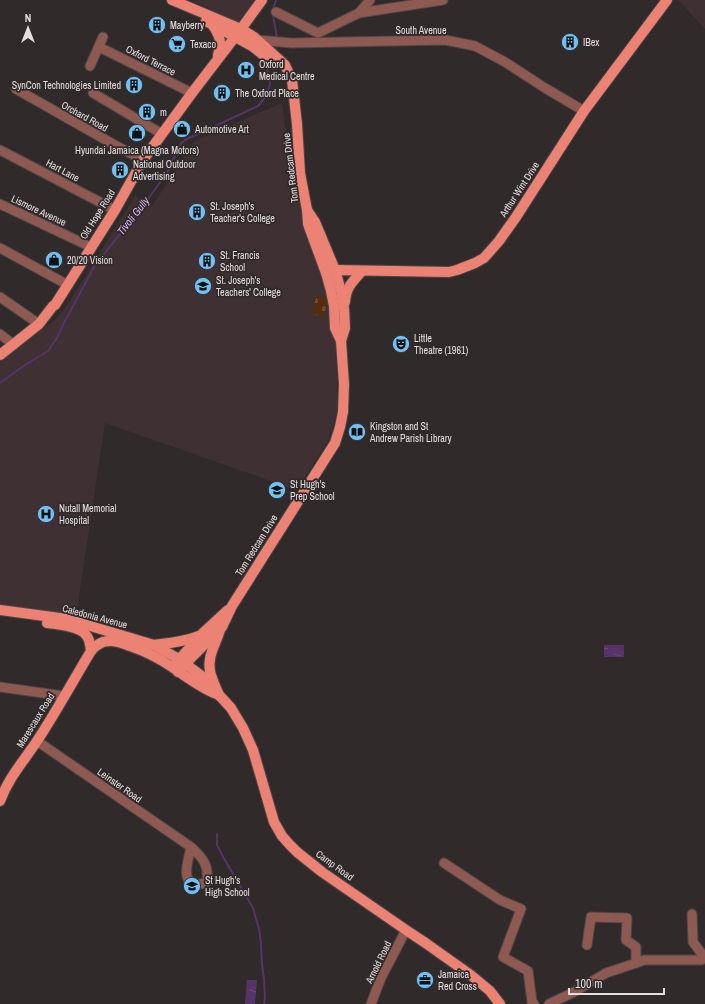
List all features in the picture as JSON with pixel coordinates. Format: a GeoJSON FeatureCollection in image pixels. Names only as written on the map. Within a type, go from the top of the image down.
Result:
{"type":"FeatureCollection","features":[{"type":"Feature","properties":{"kind":"main road"},"geometry":{"type":"LineString","coordinates":[[171,0],[211,23],[238,33]]}},
{"type":"Feature","properties":{"kind":"main road"},"geometry":{"type":"LineString","coordinates":[[171,0],[238,33]]}},
{"type":"Feature","properties":{"kind":"main road","name":"Arthur Wint Drive"},"geometry":{"type":"LineString","coordinates":[[331,272],[449,272],[471,265],[484,258],[499,241],[516,217],[584,111],[667,0]]}},
{"type":"Feature","properties":{"kind":"main road"},"geometry":{"type":"LineString","coordinates":[[257,40],[254,33],[253,24],[260,3]]}},
{"type":"Feature","properties":{"kind":"main road","name":"Old Hope Road"},"geometry":{"type":"LineString","coordinates":[[0,355],[39,324],[55,305],[115,210],[143,160],[260,3]]}},
{"type":"Feature","properties":{"kind":"main road"},"geometry":{"type":"LineString","coordinates":[[211,23],[218,34],[221,44],[217,59]]}},
{"type":"Feature","properties":{"kind":"main road","name":"Tom Redcam Drive"},"geometry":{"type":"LineString","coordinates":[[238,33],[257,40],[272,53],[285,65],[292,80],[297,124],[300,173],[308,224],[341,292],[344,308],[345,328],[341,341]]}},
{"type":"Feature","properties":{"kind":"main road","name":"Tom Redcam Drive"},"geometry":{"type":"LineString","coordinates":[[238,33],[279,67],[286,82],[297,124]]}},
{"type":"Feature","properties":{"kind":"main road"},"geometry":{"type":"LineString","coordinates":[[344,308],[345,295],[350,285],[362,271]]}},
{"type":"Feature","properties":{"kind":"main road","name":"Tom Redcam Drive"},"geometry":{"type":"LineString","coordinates":[[179,666],[222,627],[232,606],[335,443],[343,412],[344,384],[341,341],[335,328],[334,306],[331,291],[331,272]]}},
{"type":"Feature","properties":{"kind":"main road","name":"Tom Redcam Drive"},"geometry":{"type":"LineString","coordinates":[[179,666],[202,634],[232,606]]}},
{"type":"Feature","properties":{"kind":"main road","name":"Caledonia Avenue"},"geometry":{"type":"LineString","coordinates":[[0,610],[66,619],[154,645],[179,666]]}},
{"type":"Feature","properties":{"kind":"main road","name":"Caledonia Avenue"},"geometry":{"type":"LineString","coordinates":[[0,617],[50,623],[75,628],[82,631],[86,635],[89,640],[90,651]]}},
{"type":"Feature","properties":{"kind":"main road"},"geometry":{"type":"LineString","coordinates":[[217,691],[210,669],[210,660],[222,627]]}},
{"type":"Feature","properties":{"kind":"main road"},"geometry":{"type":"LineString","coordinates":[[154,645],[189,640],[202,634]]}},
{"type":"Feature","properties":{"kind":"main road","name":"Caledonia Avenue"},"geometry":{"type":"LineString","coordinates":[[90,651],[103,642],[120,642],[158,659],[179,666]]}},
{"type":"Feature","properties":{"kind":"main road","name":"Marescaux Road"},"geometry":{"type":"LineString","coordinates":[[0,801],[12,776],[37,741],[90,651]]}},
{"type":"Feature","properties":{"kind":"main road","name":"Camp Road"},"geometry":{"type":"LineString","coordinates":[[179,666],[217,691],[231,708],[243,728],[252,750],[274,822],[282,836],[322,872],[472,976],[490,991],[500,1004]]}},
{"type":"Feature","properties":{"kind":"main road"},"geometry":{"type":"LineString","coordinates":[[0,783],[8,780],[12,776]]}},
{"type":"Feature","properties":{"kind":"street"},"geometry":{"type":"LineString","coordinates":[[360,13],[370,0]]}},
{"type":"Feature","properties":{"kind":"street"},"geometry":{"type":"LineString","coordinates":[[276,12],[318,32],[360,13],[443,0]]}},
{"type":"Feature","properties":{"kind":"street"},"geometry":{"type":"LineString","coordinates":[[90,66],[104,37]]}},
{"type":"Feature","properties":{"kind":"street","name":"South Avenue"},"geometry":{"type":"LineString","coordinates":[[257,40],[273,42],[445,40],[475,46],[505,62],[584,111]]}},
{"type":"Feature","properties":{"kind":"street","name":"Oxford Terrace"},"geometry":{"type":"LineString","coordinates":[[99,47],[192,93]]}},
{"type":"Feature","properties":{"kind":"street","name":"Orchard Road"},"geometry":{"type":"LineString","coordinates":[[16,89],[143,160]]}},
{"type":"Feature","properties":{"kind":"street"},"geometry":{"type":"LineString","coordinates":[[93,93],[162,134]]}},
{"type":"Feature","properties":{"kind":"street","name":"Hart Lane"},"geometry":{"type":"LineString","coordinates":[[0,150],[115,210]]}},
{"type":"Feature","properties":{"kind":"street","name":"Lismore Avenue"},"geometry":{"type":"LineString","coordinates":[[0,204],[91,247]]}},
{"type":"Feature","properties":{"kind":"street"},"geometry":{"type":"LineString","coordinates":[[0,248],[68,285]]}},
{"type":"Feature","properties":{"kind":"street"},"geometry":{"type":"LineString","coordinates":[[0,297],[39,324]]}},
{"type":"Feature","properties":{"kind":"street"},"geometry":{"type":"LineString","coordinates":[[0,334],[14,344]]}},
{"type":"Feature","properties":{"kind":"street"},"geometry":{"type":"LineString","coordinates":[[0,687],[64,696]]}},
{"type":"Feature","properties":{"kind":"street","name":"Leinster Road"},"geometry":{"type":"LineString","coordinates":[[37,741],[191,847]]}},
{"type":"Feature","properties":{"kind":"street"},"geometry":{"type":"LineString","coordinates":[[444,863],[500,900],[521,909],[503,957],[528,971],[532,1002],[534,1004]]}},
{"type":"Feature","properties":{"kind":"street"},"geometry":{"type":"LineString","coordinates":[[549,1004],[574,992],[606,973],[644,960],[703,960],[702,954],[693,942],[692,914]]}},
{"type":"Feature","properties":{"kind":"street"},"geometry":{"type":"LineString","coordinates":[[587,945],[591,917],[627,918],[626,940],[636,947],[636,963]]}},
{"type":"Feature","properties":{"kind":"street","name":"Arnold Road"},"geometry":{"type":"LineString","coordinates":[[371,1004],[381,978],[406,930]]}},
{"type":"Feature","properties":{"kind":"shaded area"},"geometry":{"type":"Polygon","coordinates":[[[193,0],[254,0],[240,25],[193,0]]]}},
{"type":"Feature","properties":{"kind":"shaded area"},"geometry":{"type":"Polygon","coordinates":[[[677,0],[705,0],[705,29],[680,2],[677,0]]]}},
{"type":"Feature","properties":{"kind":"shaded area","name":"St. Joseph's Teachers' College"},"geometry":{"type":"Polygon","coordinates":[[[282,103],[290,165],[322,273],[332,301],[337,377],[337,412],[328,441],[297,490],[105,423],[76,616],[0,605],[0,362],[58,317],[71,299],[135,196],[152,206],[194,141],[282,103]]]}},
{"type":"Feature","properties":{"kind":"green space"},"geometry":{"type":"Polygon","coordinates":[[[317,295],[329,299],[323,317],[311,313],[317,295]]]}},
{"type":"Feature","properties":{"kind":"water"},"geometry":{"type":"Polygon","coordinates":[[[604,645],[624,645],[624,657],[604,657],[604,645]]]}},
{"type":"Feature","properties":{"kind":"water"},"geometry":{"type":"Polygon","coordinates":[[[247,980],[257,980],[255,1004],[245,1004],[247,980]]]}},
{"type":"Feature","properties":{"kind":"waterway","name":"Tivoli Gully"},"geometry":{"type":"LineString","coordinates":[[273,10],[276,0]]}},
{"type":"Feature","properties":{"kind":"waterway","name":"Tivoli Gully"},"geometry":{"type":"LineString","coordinates":[[273,15],[277,38]]}},
{"type":"Feature","properties":{"kind":"waterway","name":"Tivoli Gully"},"geometry":{"type":"LineString","coordinates":[[0,383],[48,351],[57,338],[95,265],[146,202],[168,171],[181,143],[258,106],[267,95],[270,83],[267,68],[268,66]]}},
{"type":"Feature","properties":{"kind":"waterway"},"geometry":{"type":"LineString","coordinates":[[217,834],[217,845],[253,908],[259,929],[264,979],[264,1004]]}},
{"type":"Feature","properties":{"kind":"place","name":"Mayberry"},"geometry":{"type":"Point","coordinates":[157,25]}},
{"type":"Feature","properties":{"kind":"place","name":"IBex"},"geometry":{"type":"Point","coordinates":[570,42]}},
{"type":"Feature","properties":{"kind":"place","name":"Texaco"},"geometry":{"type":"Point","coordinates":[177,44]}},
{"type":"Feature","properties":{"kind":"place","name":"Oxford Medical Centre"},"geometry":{"type":"Point","coordinates":[246,70]}},
{"type":"Feature","properties":{"kind":"place","name":"SynCon Technologies Limited"},"geometry":{"type":"Point","coordinates":[134,85]}},
{"type":"Feature","properties":{"kind":"place","name":"The Oxford Place"},"geometry":{"type":"Point","coordinates":[222,93]}},
{"type":"Feature","properties":{"kind":"place","name":"m"},"geometry":{"type":"Point","coordinates":[147,112]}},
{"type":"Feature","properties":{"kind":"place","name":"Automotive Art"},"geometry":{"type":"Point","coordinates":[182,129]}},
{"type":"Feature","properties":{"kind":"place","name":"Hyundai Jamaica (Magna Motors)"},"geometry":{"type":"Point","coordinates":[137,133]}},
{"type":"Feature","properties":{"kind":"place","name":"National Outdoor Advertising"},"geometry":{"type":"Point","coordinates":[120,170]}},
{"type":"Feature","properties":{"kind":"place","name":"St. Joseph's Teacher's College"},"geometry":{"type":"Point","coordinates":[197,212]}},
{"type":"Feature","properties":{"kind":"place","name":"20/20 Vision"},"geometry":{"type":"Point","coordinates":[54,260]}},
{"type":"Feature","properties":{"kind":"place","name":"St. Francis School"},"geometry":{"type":"Point","coordinates":[207,261]}},
{"type":"Feature","properties":{"kind":"place","name":"St. Joseph's Teachers' College"},"geometry":{"type":"Point","coordinates":[203,286]}},
{"type":"Feature","properties":{"kind":"place","name":"Little Theatre (1961)"},"geometry":{"type":"Point","coordinates":[401,344]}},
{"type":"Feature","properties":{"kind":"place","name":"Kingston and St Andrew Parish Library"},"geometry":{"type":"Point","coordinates":[357,432]}},
{"type":"Feature","properties":{"kind":"place","name":"St Hugh's Prep School"},"geometry":{"type":"Point","coordinates":[277,490]}},
{"type":"Feature","properties":{"kind":"place","name":"Nutall Memorial Hospital"},"geometry":{"type":"Point","coordinates":[46,514]}},
{"type":"Feature","properties":{"kind":"place","name":"St Hugh's High School"},"geometry":{"type":"Point","coordinates":[192,886]}},
{"type":"Feature","properties":{"kind":"place","name":"Jamaica Red Cross"},"geometry":{"type":"Point","coordinates":[425,980]}}]}
